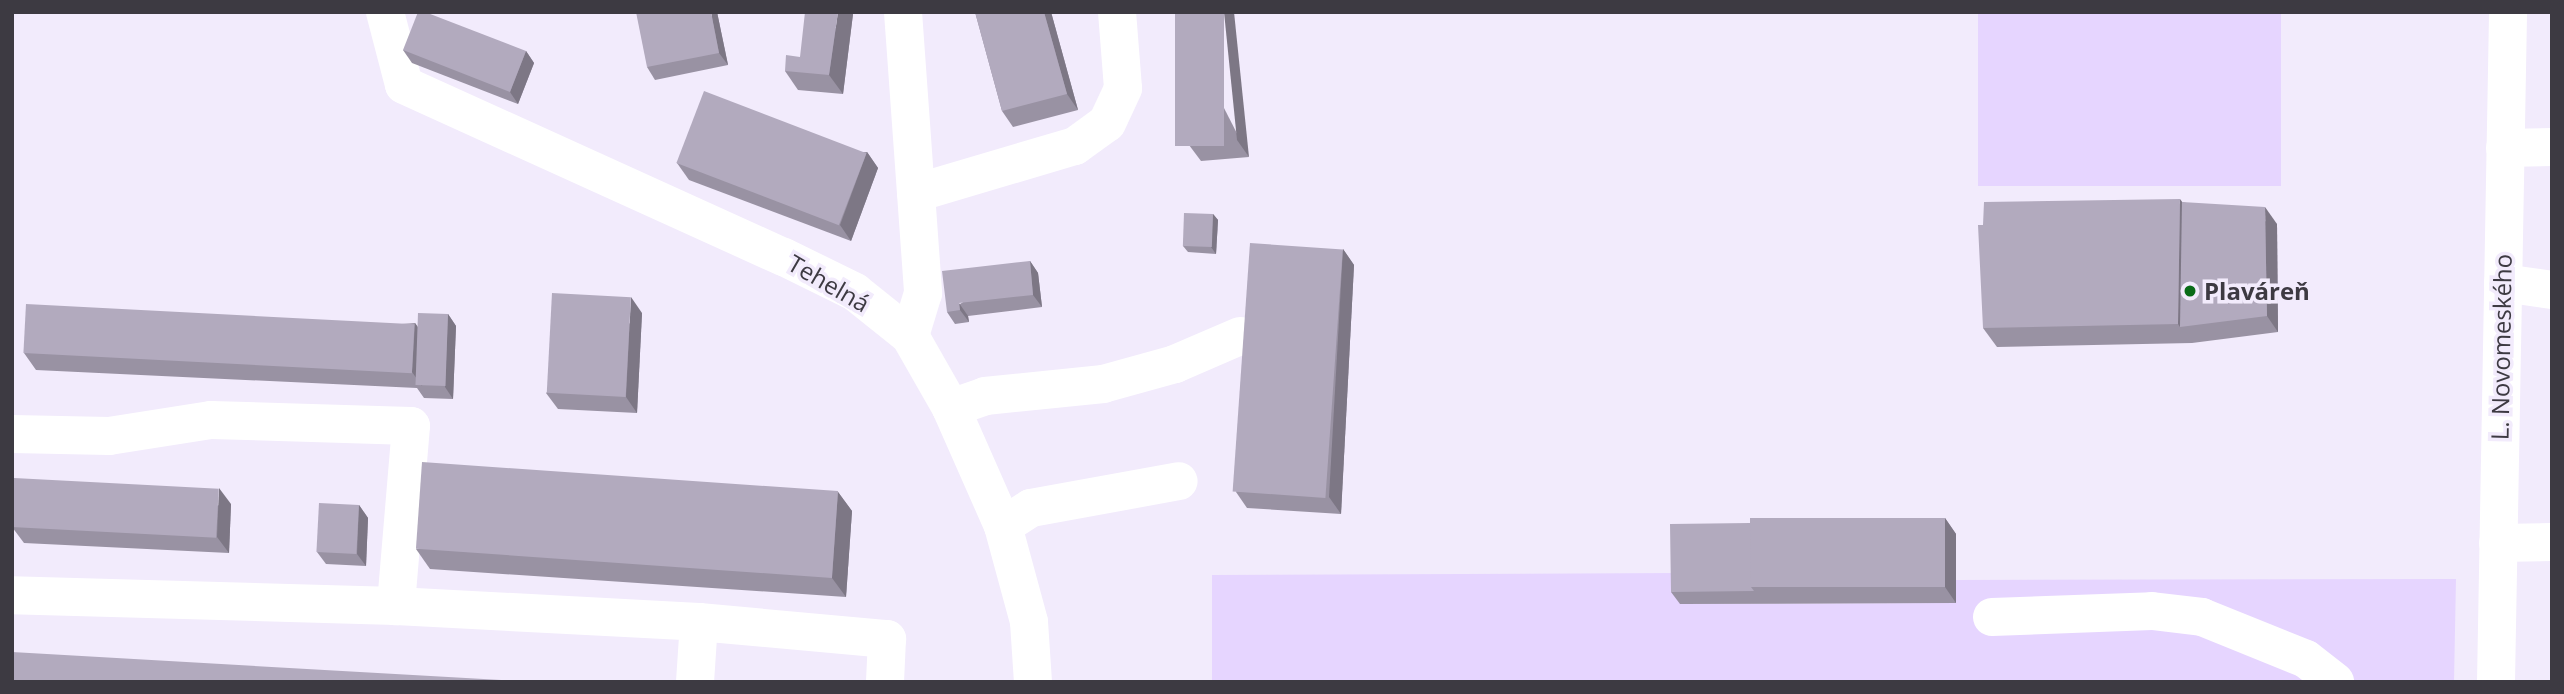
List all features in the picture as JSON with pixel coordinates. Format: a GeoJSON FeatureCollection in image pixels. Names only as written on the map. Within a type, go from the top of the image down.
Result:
{"type":"FeatureCollection","features":[{"type":"Feature","properties":{"kind":"street","name":"Tehelná"},"geometry":{"type":"LineString","coordinates":[[385,12],[404,85],[784,257],[855,292],[910,335],[951,408],[1003,526],[1029,622],[1033,682]]}},
{"type":"Feature","properties":{"kind":"street"},"geometry":{"type":"LineString","coordinates":[[903,12],[923,293],[910,335]]}},
{"type":"Feature","properties":{"kind":"street"},"geometry":{"type":"LineString","coordinates":[[916,193],[1075,146],[1107,123],[1123,88],[1117,12]]}},
{"type":"Feature","properties":{"kind":"street","name":"L. Novomeského"},"geometry":{"type":"LineString","coordinates":[[2496,682],[2508,12]]}},
{"type":"Feature","properties":{"kind":"street"},"geometry":{"type":"LineString","coordinates":[[2505,148],[2552,147]]}},
{"type":"Feature","properties":{"kind":"street"},"geometry":{"type":"LineString","coordinates":[[2502,284],[2552,290]]}},
{"type":"Feature","properties":{"kind":"street"},"geometry":{"type":"LineString","coordinates":[[951,408],[985,396],[1103,384],[1240,336]]}},
{"type":"Feature","properties":{"kind":"street"},"geometry":{"type":"LineString","coordinates":[[12,434],[108,436],[211,420],[411,426],[396,606]]}},
{"type":"Feature","properties":{"kind":"street"},"geometry":{"type":"LineString","coordinates":[[1003,526],[1031,508],[1179,481]]}},
{"type":"Feature","properties":{"kind":"street"},"geometry":{"type":"LineString","coordinates":[[2498,543],[2552,542]]}},
{"type":"Feature","properties":{"kind":"street"},"geometry":{"type":"LineString","coordinates":[[12,595],[396,606],[699,622],[887,639],[885,682]]}},
{"type":"Feature","properties":{"kind":"street"},"geometry":{"type":"LineString","coordinates":[[1992,617],[2151,611],[2202,617],[2306,659],[2335,682]]}},
{"type":"Feature","properties":{"kind":"street"},"geometry":{"type":"LineString","coordinates":[[695,682],[699,622]]}},
{"type":"Feature","properties":{"kind":"shaded area"},"geometry":{"type":"Polygon","coordinates":[[[1978,12],[2281,12],[2281,186],[1978,186],[1978,12]]]}},
{"type":"Feature","properties":{"kind":"shaded area"},"geometry":{"type":"Polygon","coordinates":[[[1679,573],[1680,604],[1956,603],[1956,580],[2456,579],[2454,682],[1212,682],[1212,575],[1679,573]]]}},
{"type":"Feature","properties":{"kind":"building"},"geometry":{"type":"Polygon","coordinates":[[[418,12],[425,12],[526,51],[510,92],[403,50],[418,12]]]}},
{"type":"Feature","properties":{"kind":"building"},"geometry":{"type":"Polygon","coordinates":[[[636,12],[711,12],[719,53],[647,67],[636,12]]]}},
{"type":"Feature","properties":{"kind":"building"},"geometry":{"type":"Polygon","coordinates":[[[805,12],[838,12],[829,75],[785,71],[786,55],[800,57],[805,12]]]}},
{"type":"Feature","properties":{"kind":"building"},"geometry":{"type":"Polygon","coordinates":[[[975,12],[1044,12],[1067,94],[1002,111],[975,12]]]}},
{"type":"Feature","properties":{"kind":"building"},"geometry":{"type":"Polygon","coordinates":[[[1175,12],[1224,12],[1224,146],[1175,146],[1175,12]]]}},
{"type":"Feature","properties":{"kind":"building"},"geometry":{"type":"Polygon","coordinates":[[[704,91],[866,153],[839,225],[676,163],[704,91]]]}},
{"type":"Feature","properties":{"kind":"building"},"geometry":{"type":"Polygon","coordinates":[[[2180,199],[2178,324],[1983,328],[1978,225],[1983,225],[1984,202],[2180,199]]]}},
{"type":"Feature","properties":{"kind":"building"},"geometry":{"type":"Polygon","coordinates":[[[2182,202],[2265,207],[2267,316],[2180,327],[2182,202]]]}},
{"type":"Feature","properties":{"kind":"building"},"geometry":{"type":"Polygon","coordinates":[[[1184,213],[1213,214],[1212,247],[1183,246],[1184,213]]]}},
{"type":"Feature","properties":{"kind":"building"},"geometry":{"type":"Polygon","coordinates":[[[1250,243],[1343,249],[1325,498],[1233,491],[1250,243]]]}},
{"type":"Feature","properties":{"kind":"building"},"geometry":{"type":"Polygon","coordinates":[[[1030,261],[1033,295],[959,303],[960,310],[947,312],[942,271],[1030,261]]]}},
{"type":"Feature","properties":{"kind":"building"},"geometry":{"type":"Polygon","coordinates":[[[552,293],[631,297],[626,397],[547,393],[552,293]]]}},
{"type":"Feature","properties":{"kind":"building"},"geometry":{"type":"Polygon","coordinates":[[[26,304],[414,324],[412,373],[23,353],[26,304]]]}},
{"type":"Feature","properties":{"kind":"building"},"geometry":{"type":"Polygon","coordinates":[[[418,313],[448,314],[445,386],[415,385],[418,313]]]}},
{"type":"Feature","properties":{"kind":"building"},"geometry":{"type":"Polygon","coordinates":[[[422,462],[838,491],[832,578],[416,549],[422,462]]]}},
{"type":"Feature","properties":{"kind":"building"},"geometry":{"type":"Polygon","coordinates":[[[14,478],[219,489],[216,538],[12,527],[14,478]]]}},
{"type":"Feature","properties":{"kind":"building"},"geometry":{"type":"Polygon","coordinates":[[[319,503],[359,505],[356,554],[316,552],[319,503]]]}},
{"type":"Feature","properties":{"kind":"building"},"geometry":{"type":"Polygon","coordinates":[[[1750,518],[1945,518],[1945,587],[1750,587],[1750,518]]]}},
{"type":"Feature","properties":{"kind":"building"},"geometry":{"type":"Polygon","coordinates":[[[1750,523],[1751,587],[1754,591],[1671,592],[1670,524],[1750,523]]]}},
{"type":"Feature","properties":{"kind":"building"},"geometry":{"type":"Polygon","coordinates":[[[12,652],[535,682],[12,682],[12,652]]]}},
{"type":"Feature","properties":{"kind":"place","name":"Plaváreň"},"geometry":{"type":"Point","coordinates":[2190,291]}}]}
